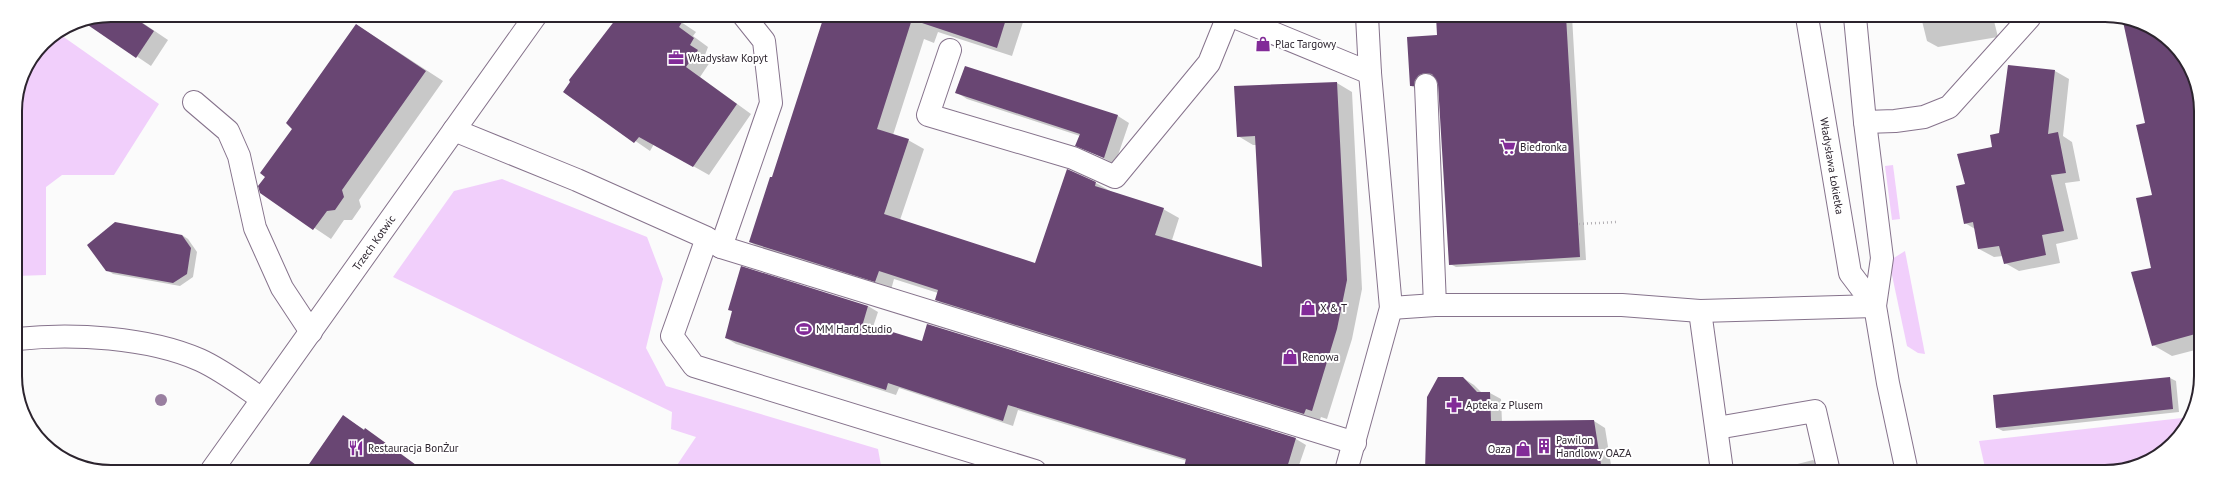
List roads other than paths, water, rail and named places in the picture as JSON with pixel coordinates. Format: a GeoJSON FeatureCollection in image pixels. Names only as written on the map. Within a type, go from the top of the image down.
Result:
{"type":"FeatureCollection","features":[{"type":"Feature","properties":{"kind":"street","name":"Trzech Kotwic"},"geometry":{"type":"LineString","coordinates":[[216,465],[531,22]]}},
{"type":"Feature","properties":{"kind":"street"},"geometry":{"type":"LineString","coordinates":[[749,22],[764,41],[771,103],[714,243],[672,336],[694,366],[1016,465]]}},
{"type":"Feature","properties":{"kind":"street"},"geometry":{"type":"LineString","coordinates":[[950,50],[928,115],[1073,158],[1115,176],[1209,63],[1226,22]]}},
{"type":"Feature","properties":{"kind":"street"},"geometry":{"type":"LineString","coordinates":[[1247,22],[1370,73]]}},
{"type":"Feature","properties":{"kind":"street"},"geometry":{"type":"LineString","coordinates":[[1348,465],[1356,442],[1391,308],[1366,22]]}},
{"type":"Feature","properties":{"kind":"street","name":"Władysława Łokietka"},"geometry":{"type":"LineString","coordinates":[[1808,22],[1850,273],[1876,306]]}},
{"type":"Feature","properties":{"kind":"street","name":"Władysława Łokietka"},"geometry":{"type":"LineString","coordinates":[[1855,22],[1865,122],[1882,258],[1876,306],[1888,383],[1906,465]]}},
{"type":"Feature","properties":{"kind":"street"},"geometry":{"type":"LineString","coordinates":[[1865,122],[1895,122],[1924,117],[1949,107],[2026,22]]}},
{"type":"Feature","properties":{"kind":"street"},"geometry":{"type":"LineString","coordinates":[[1426,85],[1435,305]]}},
{"type":"Feature","properties":{"kind":"street"},"geometry":{"type":"LineString","coordinates":[[194,102],[228,131],[239,156],[255,228],[282,288],[311,332]]}},
{"type":"Feature","properties":{"kind":"street"},"geometry":{"type":"LineString","coordinates":[[454,130],[577,180],[714,243],[1356,442]]}},
{"type":"Feature","properties":{"kind":"street"},"geometry":{"type":"LineString","coordinates":[[1391,308],[1435,305],[1622,305],[1700,311],[1876,306]]}},
{"type":"Feature","properties":{"kind":"street"},"geometry":{"type":"LineString","coordinates":[[1700,311],[1721,465]]}},
{"type":"Feature","properties":{"kind":"street"},"geometry":{"type":"LineString","coordinates":[[22,339],[39,337],[101,339],[153,346],[200,360],[262,399]]}},
{"type":"Feature","properties":{"kind":"street"},"geometry":{"type":"LineString","coordinates":[[1717,428],[1815,411],[1827,465]]}},
{"type":"Feature","properties":{"kind":"place","name":"Plac Targowy"},"geometry":{"type":"Point","coordinates":[1263,44]}},
{"type":"Feature","properties":{"kind":"place","name":"Władysław Kopyt"},"geometry":{"type":"Point","coordinates":[676,58]}},
{"type":"Feature","properties":{"kind":"place","name":"Biedronka"},"geometry":{"type":"Point","coordinates":[1508,147]}},
{"type":"Feature","properties":{"kind":"place","name":"X & T"},"geometry":{"type":"Point","coordinates":[1308,308]}},
{"type":"Feature","properties":{"kind":"place","name":"MM Hard Studio"},"geometry":{"type":"Point","coordinates":[804,329]}},
{"type":"Feature","properties":{"kind":"place","name":"Renowa"},"geometry":{"type":"Point","coordinates":[1290,357]}},
{"type":"Feature","properties":{"kind":"place","name":"Apteka z Plusem"},"geometry":{"type":"Point","coordinates":[1454,405]}},
{"type":"Feature","properties":{"kind":"place","name":"Pawilon Handlowy OAZA"},"geometry":{"type":"Point","coordinates":[1544,446]}},
{"type":"Feature","properties":{"kind":"place","name":"Restauracja BonŻur"},"geometry":{"type":"Point","coordinates":[356,448]}},
{"type":"Feature","properties":{"kind":"place","name":"Oaza"},"geometry":{"type":"Point","coordinates":[1523,449]}}]}
